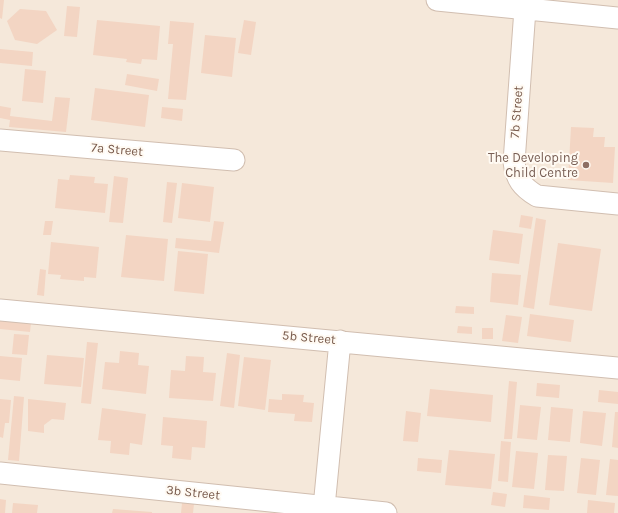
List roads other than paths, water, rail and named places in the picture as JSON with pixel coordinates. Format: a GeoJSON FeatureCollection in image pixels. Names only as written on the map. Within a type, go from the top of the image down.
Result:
{"type":"FeatureCollection","features":[{"type":"Feature","properties":{"kind":"street"},"geometry":{"type":"LineString","coordinates":[[437,0],[618,18]]}},
{"type":"Feature","properties":{"kind":"street","name":"7b Street"},"geometry":{"type":"LineString","coordinates":[[525,9],[514,162],[515,173],[527,190],[536,196],[618,204]]}},
{"type":"Feature","properties":{"kind":"street","name":"7a Street"},"geometry":{"type":"LineString","coordinates":[[0,140],[234,160]]}},
{"type":"Feature","properties":{"kind":"street","name":"5b Street"},"geometry":{"type":"LineString","coordinates":[[0,310],[618,368]]}},
{"type":"Feature","properties":{"kind":"street"},"geometry":{"type":"LineString","coordinates":[[324,507],[340,341]]}},
{"type":"Feature","properties":{"kind":"street","name":"3b Street"},"geometry":{"type":"LineString","coordinates":[[0,473],[386,513]]}},
{"type":"Feature","properties":{"kind":"place","name":"The Developing Child Centre"},"geometry":{"type":"Point","coordinates":[586,165]}}]}
